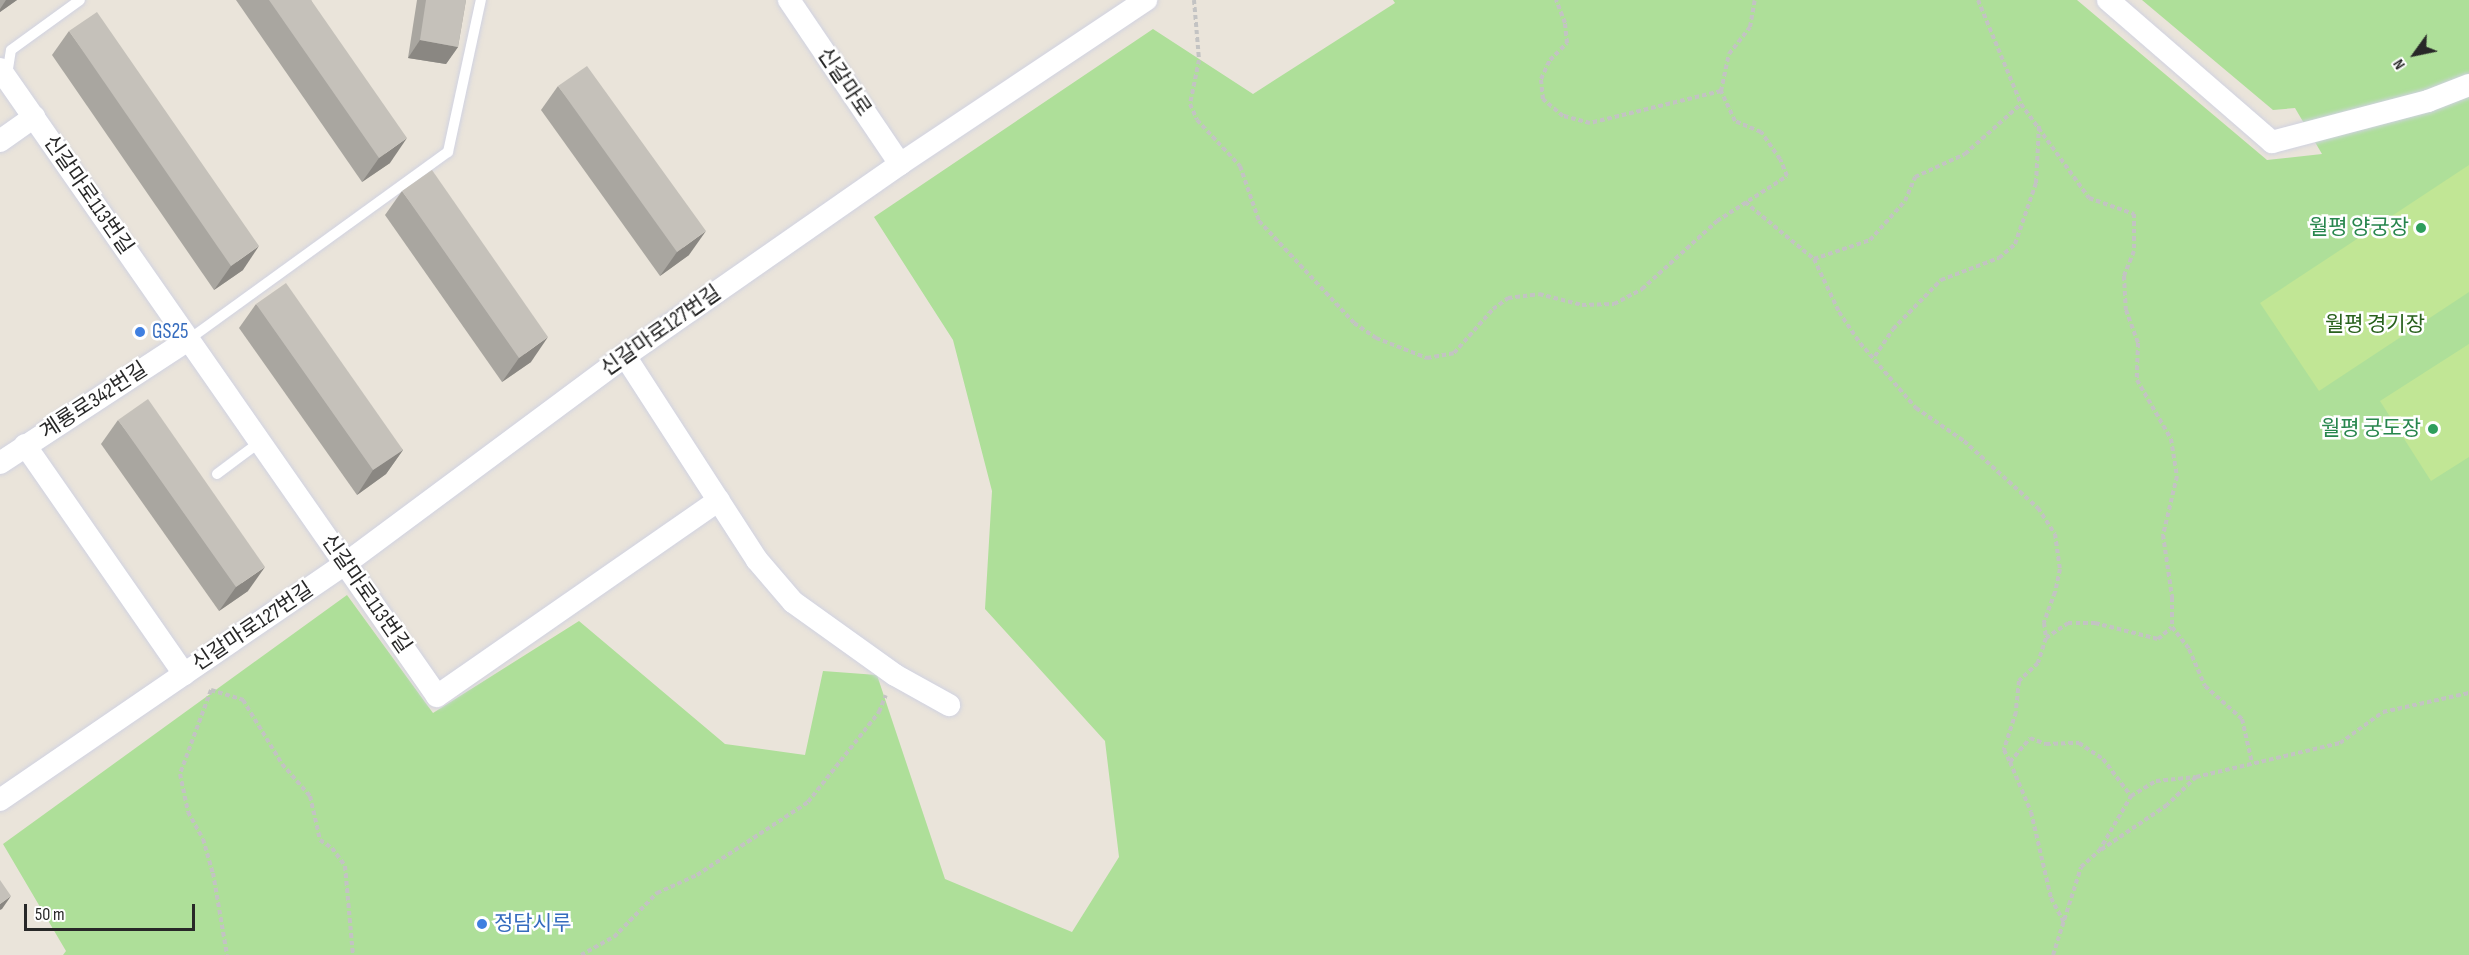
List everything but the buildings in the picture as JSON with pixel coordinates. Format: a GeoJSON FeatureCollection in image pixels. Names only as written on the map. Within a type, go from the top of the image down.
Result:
{"type":"FeatureCollection","features":[{"type":"Feature","properties":{"kind":"street","name":"신갈마로"},"geometry":{"type":"LineString","coordinates":[[789,0],[900,164]]}},
{"type":"Feature","properties":{"kind":"street","name":"신갈마로127번길"},"geometry":{"type":"LineString","coordinates":[[0,800],[345,564],[625,356],[900,164],[1146,0]]}},
{"type":"Feature","properties":{"kind":"street"},"geometry":{"type":"LineString","coordinates":[[2108,0],[2272,142],[2428,101],[2469,85]]}},
{"type":"Feature","properties":{"kind":"street","name":"신갈마로113번길"},"geometry":{"type":"LineString","coordinates":[[3,74],[437,696],[719,500]]}},
{"type":"Feature","properties":{"kind":"street"},"geometry":{"type":"LineString","coordinates":[[0,141],[34,117]]}},
{"type":"Feature","properties":{"kind":"street","name":"계룡로342번길"},"geometry":{"type":"LineString","coordinates":[[0,463],[188,340]]}},
{"type":"Feature","properties":{"kind":"street"},"geometry":{"type":"LineString","coordinates":[[625,356],[757,560],[793,602],[895,675],[949,705]]}},
{"type":"Feature","properties":{"kind":"street","name":"신갈마로127번길"},"geometry":{"type":"LineString","coordinates":[[25,445],[184,674]]}},
{"type":"Feature","properties":{"kind":"lane"},"geometry":{"type":"LineString","coordinates":[[3,74],[11,50],[80,0]]}},
{"type":"Feature","properties":{"kind":"lane"},"geometry":{"type":"LineString","coordinates":[[188,340],[448,152],[481,0]]}},
{"type":"Feature","properties":{"kind":"lane"},"geometry":{"type":"LineString","coordinates":[[217,474],[260,442]]}},
{"type":"Feature","properties":{"kind":"path"},"geometry":{"type":"LineString","coordinates":[[1194,0],[1199,60],[1191,82],[1190,105],[1197,120],[1240,166],[1259,221],[1353,323],[1376,338],[1427,358],[1454,353],[1492,309],[1508,298],[1539,294],[1582,304],[1614,304],[1642,289],[1699,237],[1745,202],[1787,176],[1780,159],[1761,132],[1735,121],[1722,91],[1729,54],[1750,27],[1755,0]]}},
{"type":"Feature","properties":{"kind":"path"},"geometry":{"type":"LineString","coordinates":[[1556,0],[1565,22],[1567,43],[1550,60],[1541,79],[1544,99],[1563,116],[1590,123],[1722,91]]}},
{"type":"Feature","properties":{"kind":"path"},"geometry":{"type":"LineString","coordinates":[[1978,0],[2021,104],[2039,124],[2089,198],[2134,214],[2134,251],[2124,276],[2126,310],[2138,343],[2137,380],[2171,439],[2177,476],[2163,535],[2172,597],[2172,627],[2189,650],[2205,686],[2242,719],[2252,763]]}},
{"type":"Feature","properties":{"kind":"path"},"geometry":{"type":"LineString","coordinates":[[1814,259],[1870,240],[1905,201],[1915,177],[1965,154],[2021,104]]}},
{"type":"Feature","properties":{"kind":"path"},"geometry":{"type":"LineString","coordinates":[[1875,356],[1893,329],[1941,280],[1999,258],[2015,244],[2036,183],[2039,124]]}},
{"type":"Feature","properties":{"kind":"path"},"geometry":{"type":"LineString","coordinates":[[1745,202],[1814,259],[1839,312],[1860,343],[1875,356],[1916,408],[1964,441],[2038,508],[2055,534],[2060,569],[2044,623],[2046,638],[2038,663],[2019,681],[2016,712],[2004,750],[2031,812],[2051,898],[2064,923]]}},
{"type":"Feature","properties":{"kind":"path"},"geometry":{"type":"LineString","coordinates":[[2046,638],[2068,623],[2095,622],[2158,639],[2172,627]]}},
{"type":"Feature","properties":{"kind":"path"},"geometry":{"type":"LineString","coordinates":[[184,674],[211,690],[243,700],[282,764],[310,796],[313,824],[320,840],[332,848],[345,866],[353,955]]}},
{"type":"Feature","properties":{"kind":"path"},"geometry":{"type":"LineString","coordinates":[[581,955],[614,937],[657,893],[697,875],[808,802],[879,712],[895,675]]}},
{"type":"Feature","properties":{"kind":"path"},"geometry":{"type":"LineString","coordinates":[[211,690],[180,774],[188,812],[202,838],[213,873],[227,955]]}},
{"type":"Feature","properties":{"kind":"path"},"geometry":{"type":"LineString","coordinates":[[2099,851],[2131,796],[2156,781],[2196,777],[2340,743],[2382,712],[2469,693]]}},
{"type":"Feature","properties":{"kind":"path"},"geometry":{"type":"LineString","coordinates":[[2010,762],[2030,738],[2046,744],[2079,743],[2103,759],[2131,796]]}},
{"type":"Feature","properties":{"kind":"path"},"geometry":{"type":"LineString","coordinates":[[2053,955],[2081,867],[2099,851],[2168,805],[2196,777]]}},
{"type":"Feature","properties":{"kind":"green space","name":"월평 경기장"},"geometry":{"type":"Polygon","coordinates":[[[1393,0],[2077,0],[2267,160],[2322,154],[2295,108],[2273,110],[2142,0],[2469,0],[2469,955],[63,955],[66,951],[3,844],[347,595],[433,713],[579,621],[725,744],[805,755],[823,671],[877,675],[945,879],[1072,932],[1119,857],[1105,741],[985,609],[992,491],[953,340],[874,217],[1153,29],[1253,94],[1395,3],[1393,0]]]}},
{"type":"Feature","properties":{"kind":"green space","name":"월평 양궁장"},"geometry":{"type":"Polygon","coordinates":[[[2469,165],[2469,292],[2319,391],[2260,303],[2469,165]]]}},
{"type":"Feature","properties":{"kind":"green space","name":"월평 궁도장"},"geometry":{"type":"Polygon","coordinates":[[[2469,344],[2469,457],[2431,481],[2380,401],[2469,344]]]}},
{"type":"Feature","properties":{"kind":"place","name":"월평 양궁장"},"geometry":{"type":"Point","coordinates":[2421,228]}},
{"type":"Feature","properties":{"kind":"place","name":"GS25"},"geometry":{"type":"Point","coordinates":[140,332]}},
{"type":"Feature","properties":{"kind":"place","name":"월평 궁도장"},"geometry":{"type":"Point","coordinates":[2433,429]}},
{"type":"Feature","properties":{"kind":"place","name":"정담시루"},"geometry":{"type":"Point","coordinates":[482,924]}}]}
